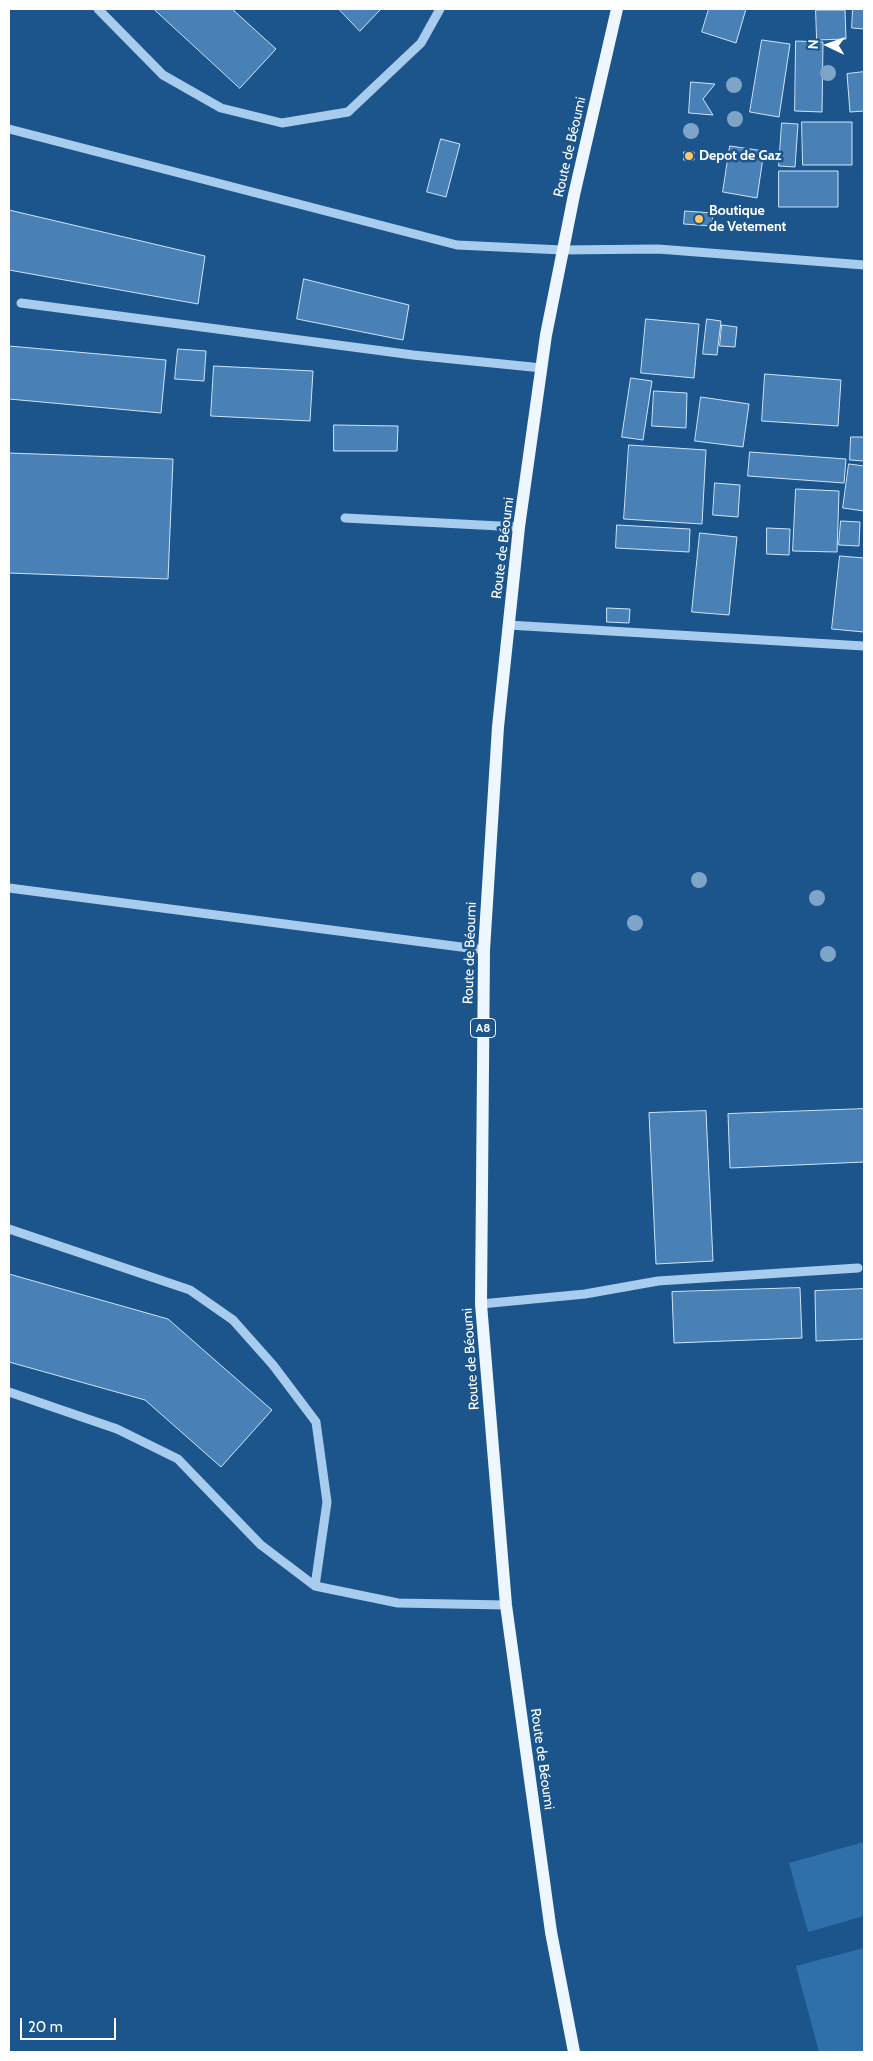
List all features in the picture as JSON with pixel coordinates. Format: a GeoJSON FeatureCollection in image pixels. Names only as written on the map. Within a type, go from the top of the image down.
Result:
{"type":"FeatureCollection","features":[{"type":"Feature","properties":{"kind":"main road","name":"Route de Béoumi"},"geometry":{"type":"LineString","coordinates":[[574,2052],[551,1932],[506,1605],[481,1304],[484,950],[498,727],[508,625],[542,368],[562,250],[617,9]]}},
{"type":"Feature","properties":{"kind":"street"},"geometry":{"type":"LineString","coordinates":[[98,9],[163,75],[221,108],[282,122],[348,112],[421,43],[440,9]]}},
{"type":"Feature","properties":{"kind":"street"},"geometry":{"type":"LineString","coordinates":[[9,129],[457,245],[562,250],[658,249],[864,265]]}},
{"type":"Feature","properties":{"kind":"street"},"geometry":{"type":"LineString","coordinates":[[21,303],[413,355],[542,368]]}},
{"type":"Feature","properties":{"kind":"street"},"geometry":{"type":"LineString","coordinates":[[345,518],[520,527]]}},
{"type":"Feature","properties":{"kind":"street"},"geometry":{"type":"LineString","coordinates":[[508,625],[864,646]]}},
{"type":"Feature","properties":{"kind":"street"},"geometry":{"type":"LineString","coordinates":[[9,888],[484,950]]}},
{"type":"Feature","properties":{"kind":"street"},"geometry":{"type":"LineString","coordinates":[[9,1229],[190,1290],[233,1320],[273,1365],[316,1422],[327,1502],[315,1586]]}},
{"type":"Feature","properties":{"kind":"street"},"geometry":{"type":"LineString","coordinates":[[481,1304],[586,1294],[658,1281],[858,1268]]}},
{"type":"Feature","properties":{"kind":"street"},"geometry":{"type":"LineString","coordinates":[[9,1392],[117,1428],[178,1459],[261,1545],[315,1586],[398,1603],[506,1605]]}},
{"type":"Feature","properties":{"kind":"shaded area"},"geometry":{"type":"Polygon","coordinates":[[[864,1842],[864,1916],[808,1932],[789,1863],[864,1842]]]}},
{"type":"Feature","properties":{"kind":"shaded area"},"geometry":{"type":"Polygon","coordinates":[[[864,1948],[864,2052],[819,2052],[796,1966],[864,1948]]]}},
{"type":"Feature","properties":{"kind":"building"},"geometry":{"type":"Polygon","coordinates":[[[154,9],[232,9],[276,49],[240,88],[154,9]]]}},
{"type":"Feature","properties":{"kind":"building"},"geometry":{"type":"Polygon","coordinates":[[[339,9],[381,9],[360,31],[339,9]]]}},
{"type":"Feature","properties":{"kind":"building"},"geometry":{"type":"Polygon","coordinates":[[[709,9],[746,9],[736,43],[702,32],[709,9]]]}},
{"type":"Feature","properties":{"kind":"building"},"geometry":{"type":"Polygon","coordinates":[[[853,9],[864,9],[864,29],[852,28],[853,9]]]}},
{"type":"Feature","properties":{"kind":"building"},"geometry":{"type":"Polygon","coordinates":[[[816,10],[845,10],[846,39],[817,40],[816,10]]]}},
{"type":"Feature","properties":{"kind":"building"},"geometry":{"type":"Polygon","coordinates":[[[762,40],[790,44],[779,117],[750,112],[762,40]]]}},
{"type":"Feature","properties":{"kind":"building"},"geometry":{"type":"Polygon","coordinates":[[[796,41],[823,42],[822,112],[795,111],[796,41]]]}},
{"type":"Feature","properties":{"kind":"building"},"geometry":{"type":"Polygon","coordinates":[[[864,72],[864,111],[850,112],[847,74],[864,72]]]}},
{"type":"Feature","properties":{"kind":"building"},"geometry":{"type":"Polygon","coordinates":[[[691,82],[715,84],[703,99],[713,115],[689,113],[691,82]]]}},
{"type":"Feature","properties":{"kind":"building"},"geometry":{"type":"Polygon","coordinates":[[[802,122],[852,122],[852,165],[803,165],[802,122]]]}},
{"type":"Feature","properties":{"kind":"building"},"geometry":{"type":"Polygon","coordinates":[[[782,123],[798,124],[795,167],[779,166],[782,123]]]}},
{"type":"Feature","properties":{"kind":"building"},"geometry":{"type":"Polygon","coordinates":[[[441,139],[460,144],[446,197],[427,192],[441,139]]]}},
{"type":"Feature","properties":{"kind":"building"},"geometry":{"type":"Polygon","coordinates":[[[730,146],[764,151],[757,198],[723,192],[730,146]]]}},
{"type":"Feature","properties":{"kind":"building","name":"Depot de Gaz"},"geometry":{"type":"Polygon","coordinates":[[[684,152],[694,152],[694,160],[684,160],[684,152]]]}},
{"type":"Feature","properties":{"kind":"building"},"geometry":{"type":"Polygon","coordinates":[[[779,171],[838,171],[838,207],[779,207],[779,171]]]}},
{"type":"Feature","properties":{"kind":"building"},"geometry":{"type":"Polygon","coordinates":[[[9,210],[205,256],[198,304],[9,270],[9,210]]]}},
{"type":"Feature","properties":{"kind":"building","name":"Boutique de Vetement"},"geometry":{"type":"Polygon","coordinates":[[[685,211],[713,213],[712,226],[684,224],[685,211]]]}},
{"type":"Feature","properties":{"kind":"building"},"geometry":{"type":"Polygon","coordinates":[[[304,279],[409,305],[403,340],[297,319],[304,279]]]}},
{"type":"Feature","properties":{"kind":"building"},"geometry":{"type":"Polygon","coordinates":[[[646,319],[699,324],[694,378],[641,373],[646,319]]]}},
{"type":"Feature","properties":{"kind":"building"},"geometry":{"type":"Polygon","coordinates":[[[707,319],[721,321],[717,355],[703,354],[707,319]]]}},
{"type":"Feature","properties":{"kind":"building"},"geometry":{"type":"Polygon","coordinates":[[[722,325],[737,327],[735,347],[720,346],[722,325]]]}},
{"type":"Feature","properties":{"kind":"building"},"geometry":{"type":"Polygon","coordinates":[[[9,346],[166,360],[161,413],[9,399],[9,346]]]}},
{"type":"Feature","properties":{"kind":"building"},"geometry":{"type":"Polygon","coordinates":[[[178,349],[206,351],[204,381],[175,379],[178,349]]]}},
{"type":"Feature","properties":{"kind":"building"},"geometry":{"type":"Polygon","coordinates":[[[214,366],[313,371],[310,421],[211,416],[214,366]]]}},
{"type":"Feature","properties":{"kind":"building"},"geometry":{"type":"Polygon","coordinates":[[[765,374],[841,380],[838,426],[762,421],[765,374]]]}},
{"type":"Feature","properties":{"kind":"building"},"geometry":{"type":"Polygon","coordinates":[[[631,378],[652,381],[643,440],[622,437],[631,378]]]}},
{"type":"Feature","properties":{"kind":"building"},"geometry":{"type":"Polygon","coordinates":[[[654,391],[687,393],[686,428],[652,426],[654,391]]]}},
{"type":"Feature","properties":{"kind":"building"},"geometry":{"type":"Polygon","coordinates":[[[701,397],[749,404],[743,447],[695,441],[701,397]]]}},
{"type":"Feature","properties":{"kind":"building"},"geometry":{"type":"Polygon","coordinates":[[[334,425],[398,426],[397,451],[334,451],[334,425]]]}},
{"type":"Feature","properties":{"kind":"building"},"geometry":{"type":"Polygon","coordinates":[[[851,437],[864,437],[864,461],[850,460],[851,437]]]}},
{"type":"Feature","properties":{"kind":"building"},"geometry":{"type":"Polygon","coordinates":[[[629,445],[706,450],[702,524],[624,519],[629,445]]]}},
{"type":"Feature","properties":{"kind":"building"},"geometry":{"type":"Polygon","coordinates":[[[750,452],[846,459],[844,483],[748,476],[750,452]]]}},
{"type":"Feature","properties":{"kind":"building"},"geometry":{"type":"Polygon","coordinates":[[[9,453],[173,459],[168,579],[9,573],[9,453]]]}},
{"type":"Feature","properties":{"kind":"building"},"geometry":{"type":"Polygon","coordinates":[[[849,464],[864,466],[864,511],[843,508],[849,464]]]}},
{"type":"Feature","properties":{"kind":"building"},"geometry":{"type":"Polygon","coordinates":[[[715,483],[740,485],[738,517],[713,515],[715,483]]]}},
{"type":"Feature","properties":{"kind":"building"},"geometry":{"type":"Polygon","coordinates":[[[796,489],[839,491],[837,552],[793,551],[796,489]]]}},
{"type":"Feature","properties":{"kind":"building"},"geometry":{"type":"Polygon","coordinates":[[[841,521],[860,522],[859,546],[839,545],[841,521]]]}},
{"type":"Feature","properties":{"kind":"building"},"geometry":{"type":"Polygon","coordinates":[[[617,525],[690,529],[689,552],[616,548],[617,525]]]}},
{"type":"Feature","properties":{"kind":"building"},"geometry":{"type":"Polygon","coordinates":[[[767,528],[790,529],[789,555],[767,554],[767,528]]]}},
{"type":"Feature","properties":{"kind":"building"},"geometry":{"type":"Polygon","coordinates":[[[700,533],[737,537],[729,615],[692,612],[700,533]]]}},
{"type":"Feature","properties":{"kind":"building"},"geometry":{"type":"Polygon","coordinates":[[[840,556],[864,558],[864,632],[832,629],[840,556]]]}},
{"type":"Feature","properties":{"kind":"building"},"geometry":{"type":"Polygon","coordinates":[[[607,608],[630,609],[629,623],[607,622],[607,608]]]}},
{"type":"Feature","properties":{"kind":"building"},"geometry":{"type":"Polygon","coordinates":[[[864,1109],[864,1162],[730,1168],[728,1114],[864,1109]]]}},
{"type":"Feature","properties":{"kind":"building"},"geometry":{"type":"Polygon","coordinates":[[[706,1111],[713,1261],[656,1264],[649,1113],[706,1111]]]}},
{"type":"Feature","properties":{"kind":"building"},"geometry":{"type":"Polygon","coordinates":[[[9,1274],[168,1319],[272,1410],[221,1467],[145,1400],[9,1362],[9,1274]]]}},
{"type":"Feature","properties":{"kind":"building"},"geometry":{"type":"Polygon","coordinates":[[[800,1288],[802,1338],[674,1343],[672,1292],[800,1288]]]}},
{"type":"Feature","properties":{"kind":"building"},"geometry":{"type":"Polygon","coordinates":[[[864,1289],[864,1339],[816,1341],[815,1291],[864,1289]]]}},
{"type":"Feature","properties":{"kind":"place","name":"Depot de Gaz"},"geometry":{"type":"Point","coordinates":[689,156]}},
{"type":"Feature","properties":{"kind":"place","name":"Boutique de Vetement"},"geometry":{"type":"Point","coordinates":[699,219]}}]}
